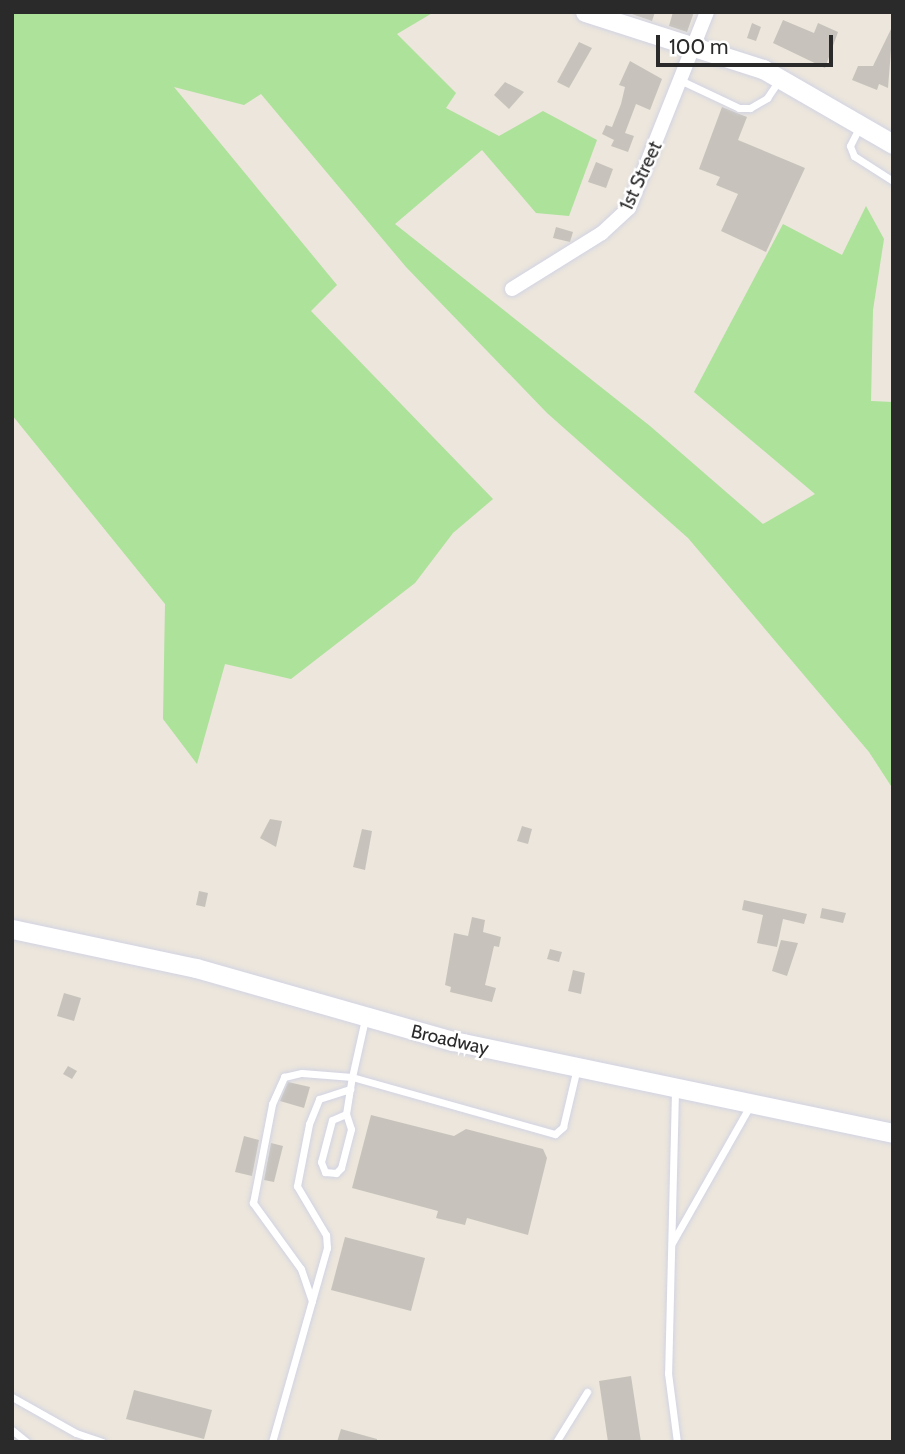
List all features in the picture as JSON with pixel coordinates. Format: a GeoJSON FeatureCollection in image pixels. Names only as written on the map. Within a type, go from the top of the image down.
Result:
{"type":"FeatureCollection","features":[{"type":"Feature","properties":{"kind":"street"},"geometry":{"type":"LineString","coordinates":[[585,12],[780,78],[893,144]]}},
{"type":"Feature","properties":{"kind":"street","name":"1st Street"},"geometry":{"type":"LineString","coordinates":[[512,289],[620,219],[639,190],[707,12]]}},
{"type":"Feature","properties":{"kind":"street","name":"Broadway"},"geometry":{"type":"LineString","coordinates":[[12,929],[196,968],[365,1018],[893,1133]]}},
{"type":"Feature","properties":{"kind":"lane"},"geometry":{"type":"LineString","coordinates":[[682,81],[739,108],[750,108],[767,98],[780,78]]}},
{"type":"Feature","properties":{"kind":"lane"},"geometry":{"type":"LineString","coordinates":[[860,125],[850,146],[854,156],[893,181]]}},
{"type":"Feature","properties":{"kind":"lane"},"geometry":{"type":"LineString","coordinates":[[346,1114],[332,1120],[321,1162],[325,1172],[340,1171],[351,1129],[346,1114],[365,1018]]}},
{"type":"Feature","properties":{"kind":"lane"},"geometry":{"type":"LineString","coordinates":[[312,1301],[301,1269],[259,1214],[253,1195],[281,1080],[295,1073],[352,1077],[555,1134],[563,1127],[577,1066]]}},
{"type":"Feature","properties":{"kind":"lane"},"geometry":{"type":"LineString","coordinates":[[676,1087],[668,1373],[677,1442]]}},
{"type":"Feature","properties":{"kind":"lane"},"geometry":{"type":"LineString","coordinates":[[272,1442],[328,1240],[299,1191],[300,1164],[315,1102],[327,1094],[350,1089]]}},
{"type":"Feature","properties":{"kind":"lane"},"geometry":{"type":"LineString","coordinates":[[670,1246],[752,1103]]}},
{"type":"Feature","properties":{"kind":"lane"},"geometry":{"type":"LineString","coordinates":[[556,1442],[586,1392]]}},
{"type":"Feature","properties":{"kind":"lane"},"geometry":{"type":"LineString","coordinates":[[12,1397],[76,1433],[102,1442]]}},
{"type":"Feature","properties":{"kind":"lane"},"geometry":{"type":"LineString","coordinates":[[12,1430],[27,1442]]}},
{"type":"Feature","properties":{"kind":"green space"},"geometry":{"type":"Polygon","coordinates":[[[12,12],[434,12],[397,34],[456,93],[446,108],[499,136],[543,111],[597,140],[569,216],[536,213],[482,150],[395,224],[650,426],[763,524],[815,494],[694,392],[783,224],[842,255],[866,206],[884,239],[873,310],[871,401],[893,402],[893,789],[869,752],[688,538],[547,413],[406,267],[261,94],[244,105],[174,87],[337,285],[311,311],[493,499],[453,533],[415,583],[291,679],[225,664],[197,764],[163,719],[165,604],[12,415],[12,12]]]}},
{"type":"Feature","properties":{"kind":"building"},"geometry":{"type":"Polygon","coordinates":[[[626,12],[655,12],[652,21],[626,12]]]}},
{"type":"Feature","properties":{"kind":"building"},"geometry":{"type":"Polygon","coordinates":[[[673,12],[694,12],[687,32],[669,26],[673,12]]]}},
{"type":"Feature","properties":{"kind":"building"},"geometry":{"type":"Polygon","coordinates":[[[783,20],[814,33],[818,23],[838,32],[825,68],[773,43],[783,20]]]}},
{"type":"Feature","properties":{"kind":"building"},"geometry":{"type":"Polygon","coordinates":[[[752,23],[761,27],[756,41],[747,38],[752,23]]]}},
{"type":"Feature","properties":{"kind":"building"},"geometry":{"type":"Polygon","coordinates":[[[893,25],[888,88],[879,84],[877,90],[852,80],[858,66],[873,66],[893,25]]]}},
{"type":"Feature","properties":{"kind":"building"},"geometry":{"type":"Polygon","coordinates":[[[579,42],[592,48],[569,88],[557,82],[579,42]]]}},
{"type":"Feature","properties":{"kind":"building"},"geometry":{"type":"Polygon","coordinates":[[[630,61],[662,79],[650,110],[636,104],[625,133],[634,136],[628,152],[611,146],[614,140],[602,134],[606,125],[612,127],[621,104],[625,87],[619,85],[630,61]]]}},
{"type":"Feature","properties":{"kind":"building"},"geometry":{"type":"Polygon","coordinates":[[[505,82],[524,92],[509,109],[494,95],[505,82]]]}},
{"type":"Feature","properties":{"kind":"building"},"geometry":{"type":"Polygon","coordinates":[[[722,107],[747,117],[738,140],[805,168],[766,252],[721,231],[738,194],[716,185],[720,177],[699,169],[722,107]]]}},
{"type":"Feature","properties":{"kind":"building"},"geometry":{"type":"Polygon","coordinates":[[[596,162],[613,169],[606,188],[588,182],[596,162]]]}},
{"type":"Feature","properties":{"kind":"building"},"geometry":{"type":"Polygon","coordinates":[[[556,227],[573,232],[570,242],[553,238],[556,227]]]}},
{"type":"Feature","properties":{"kind":"building"},"geometry":{"type":"Polygon","coordinates":[[[270,819],[282,821],[276,847],[260,838],[270,819]]]}},
{"type":"Feature","properties":{"kind":"building"},"geometry":{"type":"Polygon","coordinates":[[[522,826],[532,829],[528,844],[517,841],[522,826]]]}},
{"type":"Feature","properties":{"kind":"building"},"geometry":{"type":"Polygon","coordinates":[[[362,829],[372,831],[365,870],[353,867],[362,829]]]}},
{"type":"Feature","properties":{"kind":"building"},"geometry":{"type":"Polygon","coordinates":[[[199,891],[208,893],[205,907],[196,905],[199,891]]]}},
{"type":"Feature","properties":{"kind":"building"},"geometry":{"type":"Polygon","coordinates":[[[744,900],[807,914],[804,924],[783,919],[777,947],[757,943],[763,915],[742,910],[744,900]]]}},
{"type":"Feature","properties":{"kind":"building"},"geometry":{"type":"Polygon","coordinates":[[[822,908],[846,913],[843,923],[820,918],[822,908]]]}},
{"type":"Feature","properties":{"kind":"building"},"geometry":{"type":"Polygon","coordinates":[[[472,917],[485,920],[483,932],[501,937],[499,947],[494,946],[485,985],[496,988],[492,1002],[450,992],[451,987],[445,985],[454,933],[468,936],[472,917]]]}},
{"type":"Feature","properties":{"kind":"building"},"geometry":{"type":"Polygon","coordinates":[[[781,940],[798,943],[787,976],[772,971],[781,940]]]}},
{"type":"Feature","properties":{"kind":"building"},"geometry":{"type":"Polygon","coordinates":[[[550,949],[562,952],[559,962],[547,959],[550,949]]]}},
{"type":"Feature","properties":{"kind":"building"},"geometry":{"type":"Polygon","coordinates":[[[573,970],[585,973],[581,994],[568,991],[573,970]]]}},
{"type":"Feature","properties":{"kind":"building"},"geometry":{"type":"Polygon","coordinates":[[[64,993],[81,998],[74,1021],[57,1016],[64,993]]]}},
{"type":"Feature","properties":{"kind":"building"},"geometry":{"type":"Polygon","coordinates":[[[68,1066],[77,1071],[72,1079],[63,1074],[68,1066]]]}},
{"type":"Feature","properties":{"kind":"building"},"geometry":{"type":"Polygon","coordinates":[[[288,1082],[310,1087],[304,1108],[280,1101],[288,1082]]]}},
{"type":"Feature","properties":{"kind":"building"},"geometry":{"type":"Polygon","coordinates":[[[371,1115],[454,1136],[466,1129],[543,1149],[547,1158],[528,1235],[467,1218],[465,1225],[436,1218],[438,1211],[352,1188],[371,1115]]]}},
{"type":"Feature","properties":{"kind":"building"},"geometry":{"type":"Polygon","coordinates":[[[244,1136],[259,1140],[252,1176],[235,1172],[244,1136]]]}},
{"type":"Feature","properties":{"kind":"building"},"geometry":{"type":"Polygon","coordinates":[[[271,1143],[283,1146],[274,1182],[264,1180],[271,1143]]]}},
{"type":"Feature","properties":{"kind":"building"},"geometry":{"type":"Polygon","coordinates":[[[345,1237],[425,1258],[411,1311],[331,1290],[345,1237]]]}},
{"type":"Feature","properties":{"kind":"building"},"geometry":{"type":"Polygon","coordinates":[[[631,1376],[641,1442],[608,1442],[599,1381],[631,1376]]]}},
{"type":"Feature","properties":{"kind":"building"},"geometry":{"type":"Polygon","coordinates":[[[134,1390],[212,1410],[204,1439],[126,1419],[134,1390]]]}},
{"type":"Feature","properties":{"kind":"building"},"geometry":{"type":"Polygon","coordinates":[[[341,1429],[377,1439],[377,1442],[337,1442],[341,1429]]]}}]}
